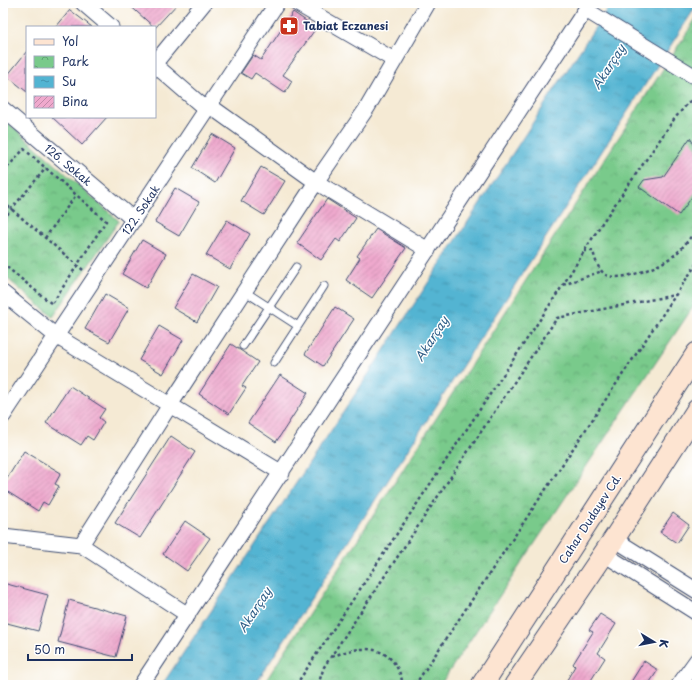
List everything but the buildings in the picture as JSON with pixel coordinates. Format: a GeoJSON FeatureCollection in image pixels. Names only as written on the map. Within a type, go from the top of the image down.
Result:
{"type":"FeatureCollection","features":[{"type":"Feature","properties":{"kind":"main road","name":"Cahar Dudayev Cd."},"geometry":{"type":"LineString","coordinates":[[482,685],[697,352]]}},
{"type":"Feature","properties":{"kind":"main road"},"geometry":{"type":"LineString","coordinates":[[515,685],[609,547],[697,410]]}},
{"type":"Feature","properties":{"kind":"street"},"geometry":{"type":"LineString","coordinates":[[83,3],[110,26]]}},
{"type":"Feature","properties":{"kind":"street"},"geometry":{"type":"LineString","coordinates":[[156,63],[204,3]]}},
{"type":"Feature","properties":{"kind":"street","name":"122. Sokak"},"geometry":{"type":"LineString","coordinates":[[3,416],[277,3]]}},
{"type":"Feature","properties":{"kind":"street"},"geometry":{"type":"LineString","coordinates":[[296,3],[394,60]]}},
{"type":"Feature","properties":{"kind":"street"},"geometry":{"type":"LineString","coordinates":[[81,544],[244,291],[367,108],[428,3]]}},
{"type":"Feature","properties":{"kind":"street"},"geometry":{"type":"LineString","coordinates":[[141,685],[588,6],[692,75]]}},
{"type":"Feature","properties":{"kind":"street"},"geometry":{"type":"LineString","coordinates":[[156,65],[208,108],[316,182],[428,250]]}},
{"type":"Feature","properties":{"kind":"street","name":"126. Sokak"},"geometry":{"type":"LineString","coordinates":[[3,109],[134,220]]}},
{"type":"Feature","properties":{"kind":"street"},"geometry":{"type":"LineString","coordinates":[[3,293],[56,336],[282,473]]}},
{"type":"Feature","properties":{"kind":"street"},"geometry":{"type":"LineString","coordinates":[[3,536],[81,544],[188,615]]}},
{"type":"Feature","properties":{"kind":"street"},"geometry":{"type":"LineString","coordinates":[[609,547],[697,591]]}},
{"type":"Feature","properties":{"kind":"street"},"geometry":{"type":"LineString","coordinates":[[609,547],[697,612]]}},
{"type":"Feature","properties":{"kind":"street"},"geometry":{"type":"LineString","coordinates":[[679,685],[697,660]]}},
{"type":"Feature","properties":{"kind":"lane"},"geometry":{"type":"LineString","coordinates":[[243,346],[296,267]]}},
{"type":"Feature","properties":{"kind":"lane"},"geometry":{"type":"LineString","coordinates":[[274,363],[324,286]]}},
{"type":"Feature","properties":{"kind":"lane"},"geometry":{"type":"LineString","coordinates":[[244,291],[298,326]]}},
{"type":"Feature","properties":{"kind":"path"},"geometry":{"type":"LineString","coordinates":[[296,685],[563,285],[584,251],[675,118],[690,101],[697,104]]}},
{"type":"Feature","properties":{"kind":"path"},"geometry":{"type":"LineString","coordinates":[[3,167],[6,169],[24,149],[106,221],[52,304],[3,264]]}},
{"type":"Feature","properties":{"kind":"path"},"geometry":{"type":"LineString","coordinates":[[3,219],[50,164]]}},
{"type":"Feature","properties":{"kind":"path"},"geometry":{"type":"LineString","coordinates":[[45,238],[76,195]]}},
{"type":"Feature","properties":{"kind":"path"},"geometry":{"type":"LineString","coordinates":[[3,202],[94,280]]}},
{"type":"Feature","properties":{"kind":"path"},"geometry":{"type":"LineString","coordinates":[[584,251],[593,251],[599,267],[606,275],[619,277],[645,270],[668,260],[681,249],[697,229]]}},
{"type":"Feature","properties":{"kind":"path"},"geometry":{"type":"LineString","coordinates":[[415,685],[697,263]]}},
{"type":"Feature","properties":{"kind":"path"},"geometry":{"type":"LineString","coordinates":[[563,285],[602,271]]}},
{"type":"Feature","properties":{"kind":"path"},"geometry":{"type":"LineString","coordinates":[[318,685],[324,667],[332,658],[558,318],[675,295]]}},
{"type":"Feature","properties":{"kind":"path"},"geometry":{"type":"LineString","coordinates":[[332,658],[347,650],[372,648],[386,655],[396,664],[403,685]]}},
{"type":"Feature","properties":{"kind":"green space"},"geometry":{"type":"Polygon","coordinates":[[[697,17],[697,301],[440,685],[263,685],[697,17]]]}},
{"type":"Feature","properties":{"kind":"green space"},"geometry":{"type":"Polygon","coordinates":[[[3,118],[119,221],[53,317],[3,275],[3,118]]]}},
{"type":"Feature","properties":{"kind":"water","name":"Akarçay"},"geometry":{"type":"Polygon","coordinates":[[[611,3],[697,3],[697,5],[255,685],[162,685],[356,393],[611,3]]]}},
{"type":"Feature","properties":{"kind":"place","name":"Tabiat Eczanesi"},"geometry":{"type":"Point","coordinates":[289,26]}}]}
